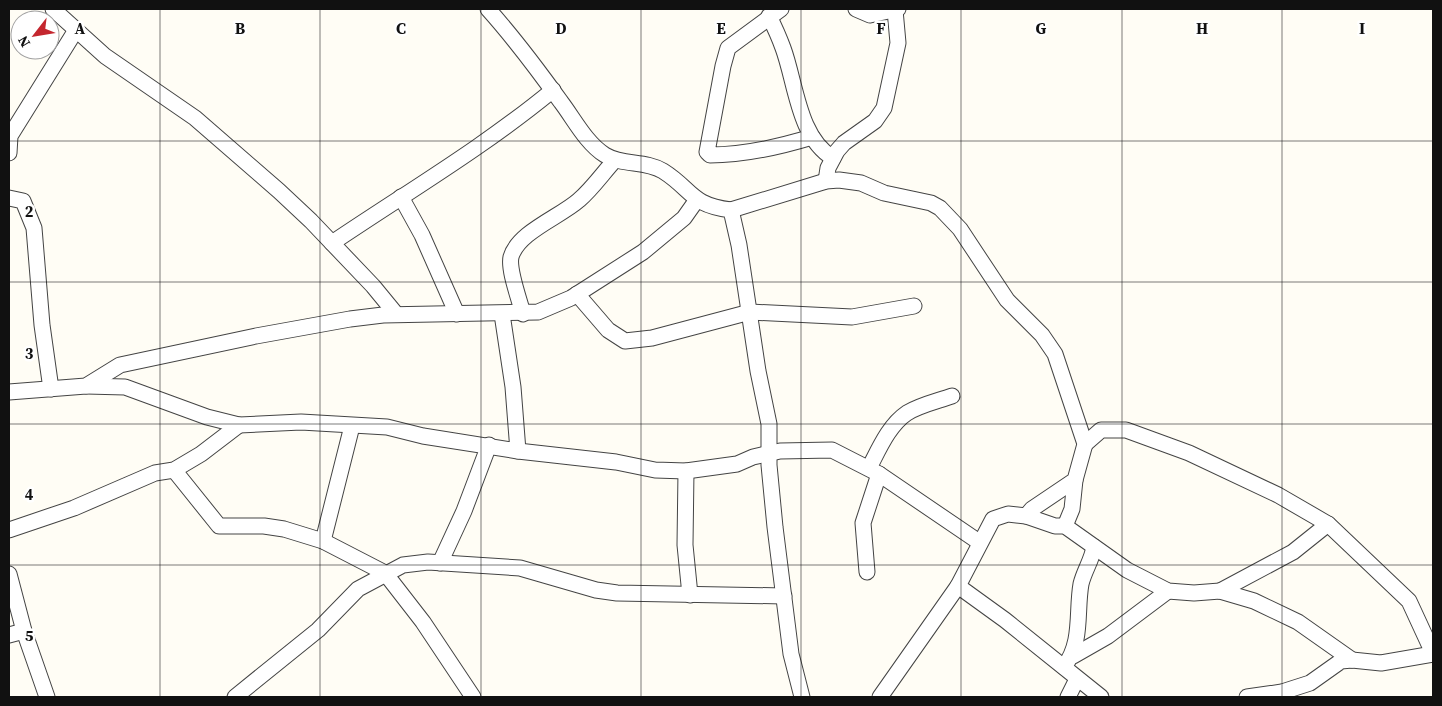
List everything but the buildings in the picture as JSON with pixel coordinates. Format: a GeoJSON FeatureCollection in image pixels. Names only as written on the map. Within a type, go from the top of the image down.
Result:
{"type":"FeatureCollection","features":[{"type":"Feature","properties":{"kind":"street"},"geometry":{"type":"LineString","coordinates":[[53,9],[104,56],[195,118],[285,197],[373,286],[396,314]]}},
{"type":"Feature","properties":{"kind":"street"},"geometry":{"type":"LineString","coordinates":[[488,9],[519,44],[585,136],[604,154],[615,160],[654,166],[676,181],[696,201],[731,210],[826,181],[839,180],[861,183],[897,197],[931,203],[949,217],[1007,300],[1051,347],[1064,375],[1085,444],[1075,480],[1072,509],[1065,526]]}},
{"type":"Feature","properties":{"kind":"street"},"geometry":{"type":"LineString","coordinates":[[826,181],[833,158],[844,143],[875,121],[884,108],[898,43],[897,9],[870,15],[856,9]]}},
{"type":"Feature","properties":{"kind":"street"},"geometry":{"type":"LineString","coordinates":[[812,137],[770,148],[736,154],[710,155],[707,152],[728,48],[775,12],[799,104],[812,137],[819,149],[833,158]]}},
{"type":"Feature","properties":{"kind":"street"},"geometry":{"type":"LineString","coordinates":[[9,153],[10,136],[46,75],[76,30]]}},
{"type":"Feature","properties":{"kind":"street"},"geometry":{"type":"LineString","coordinates":[[332,243],[401,198],[530,108],[552,90]]}},
{"type":"Feature","properties":{"kind":"street"},"geometry":{"type":"LineString","coordinates":[[523,314],[511,267],[511,257],[517,246],[527,236],[580,199],[615,160]]}},
{"type":"Feature","properties":{"kind":"street"},"geometry":{"type":"LineString","coordinates":[[9,198],[23,201],[34,228],[42,325],[51,389]]}},
{"type":"Feature","properties":{"kind":"street"},"geometry":{"type":"LineString","coordinates":[[401,198],[422,234],[457,314]]}},
{"type":"Feature","properties":{"kind":"street"},"geometry":{"type":"LineString","coordinates":[[86,386],[120,365],[256,336],[350,319],[396,314],[523,314],[552,308],[643,252],[684,218],[696,201]]}},
{"type":"Feature","properties":{"kind":"street"},"geometry":{"type":"LineString","coordinates":[[731,210],[769,424],[771,489],[791,654],[802,697]]}},
{"type":"Feature","properties":{"kind":"street"},"geometry":{"type":"LineString","coordinates":[[577,294],[608,330],[625,341],[652,338],[750,312],[852,317],[914,306]]}},
{"type":"Feature","properties":{"kind":"street"},"geometry":{"type":"LineString","coordinates":[[502,314],[513,386],[518,451]]}},
{"type":"Feature","properties":{"kind":"street"},"geometry":{"type":"LineString","coordinates":[[9,392],[86,386],[125,387],[207,417],[239,425],[292,422],[387,427],[423,436],[518,451],[616,462],[655,470],[686,471],[737,464],[769,454],[802,450],[832,450],[874,471],[980,542]]}},
{"type":"Feature","properties":{"kind":"street"},"geometry":{"type":"LineString","coordinates":[[867,572],[863,523],[874,471],[888,434],[900,418],[909,412],[952,396]]}},
{"type":"Feature","properties":{"kind":"street"},"geometry":{"type":"LineString","coordinates":[[9,530],[107,496],[155,473],[174,470],[201,454],[239,425]]}},
{"type":"Feature","properties":{"kind":"street"},"geometry":{"type":"LineString","coordinates":[[323,541],[352,426]]}},
{"type":"Feature","properties":{"kind":"street"},"geometry":{"type":"LineString","coordinates":[[1085,444],[1101,430],[1126,430],[1189,453],[1235,473],[1328,524],[1409,601],[1433,654],[1381,663],[1352,660],[1341,661],[1310,683],[1282,692],[1247,697]]}},
{"type":"Feature","properties":{"kind":"street"},"geometry":{"type":"LineString","coordinates":[[440,563],[464,511],[489,445]]}},
{"type":"Feature","properties":{"kind":"street"},"geometry":{"type":"LineString","coordinates":[[174,470],[219,526],[264,526],[323,541],[385,573],[423,622],[473,697]]}},
{"type":"Feature","properties":{"kind":"street"},"geometry":{"type":"LineString","coordinates":[[686,471],[686,545],[690,595]]}},
{"type":"Feature","properties":{"kind":"street"},"geometry":{"type":"LineString","coordinates":[[1026,516],[1032,509],[1075,480]]}},
{"type":"Feature","properties":{"kind":"street"},"geometry":{"type":"LineString","coordinates":[[883,695],[958,586],[993,519],[1008,514],[1026,516],[1055,526],[1065,526],[1127,570],[1168,591],[1194,593],[1220,590],[1293,552],[1328,524]]}},
{"type":"Feature","properties":{"kind":"street"},"geometry":{"type":"LineString","coordinates":[[1069,661],[1080,624],[1079,603],[1082,581],[1094,546]]}},
{"type":"Feature","properties":{"kind":"street"},"geometry":{"type":"LineString","coordinates":[[236,697],[318,630],[358,589],[385,573],[415,562],[520,568],[596,590],[617,593],[784,596]]}},
{"type":"Feature","properties":{"kind":"street"},"geometry":{"type":"LineString","coordinates":[[9,574],[43,696]]}},
{"type":"Feature","properties":{"kind":"street"},"geometry":{"type":"LineString","coordinates":[[958,586],[1069,661],[1077,679],[1100,697]]}},
{"type":"Feature","properties":{"kind":"street"},"geometry":{"type":"LineString","coordinates":[[1220,590],[1277,611],[1325,639],[1352,660]]}},
{"type":"Feature","properties":{"kind":"street"},"geometry":{"type":"LineString","coordinates":[[1069,661],[1108,636],[1168,591]]}},
{"type":"Feature","properties":{"kind":"street"},"geometry":{"type":"LineString","coordinates":[[9,635],[24,631]]}},
{"type":"Feature","properties":{"kind":"street"},"geometry":{"type":"LineString","coordinates":[[1068,697],[1077,679]]}}]}
